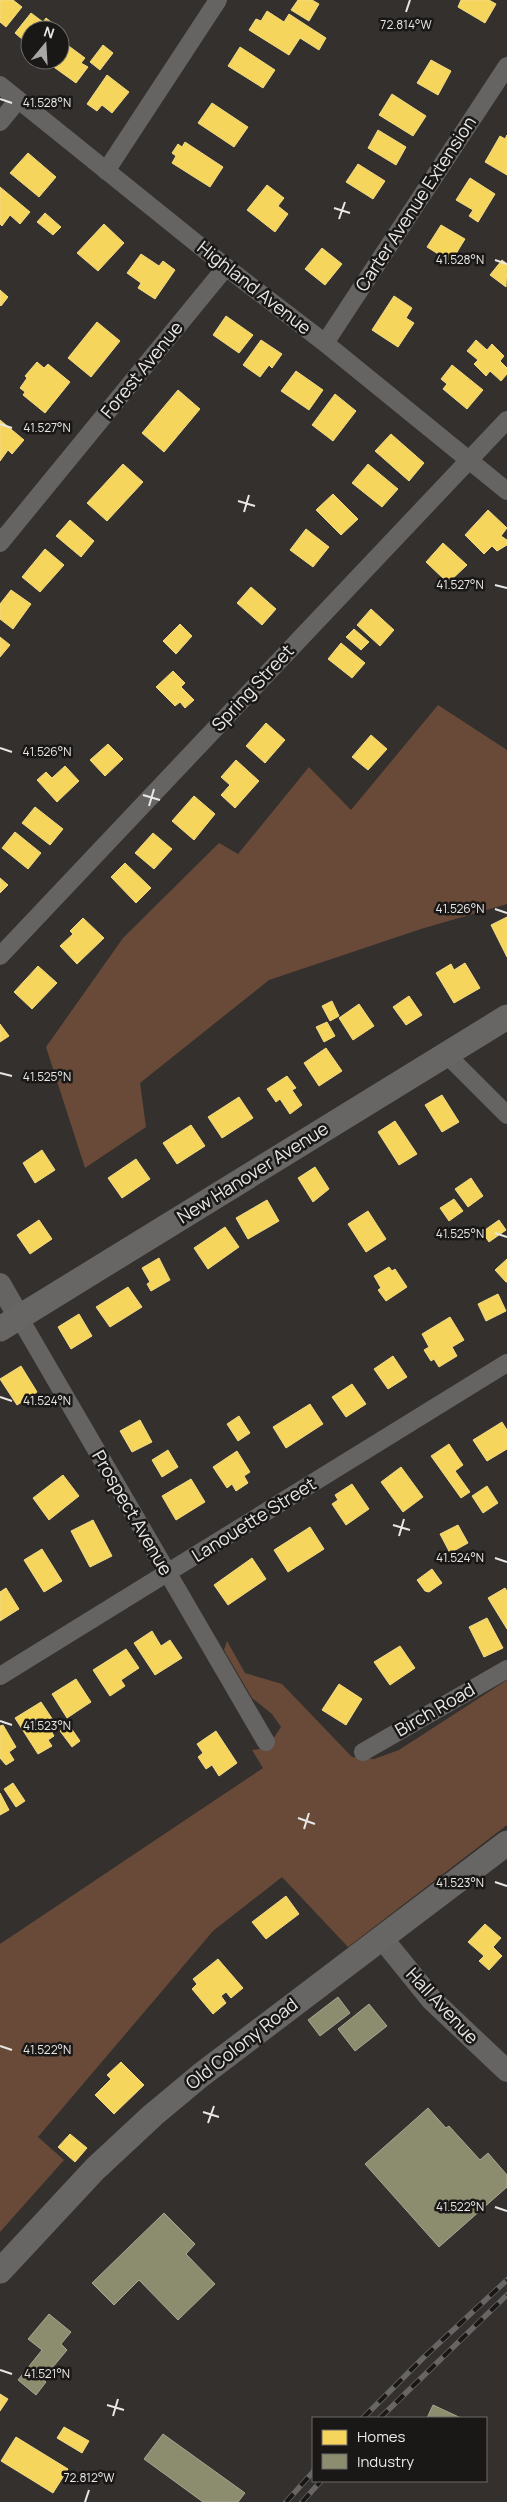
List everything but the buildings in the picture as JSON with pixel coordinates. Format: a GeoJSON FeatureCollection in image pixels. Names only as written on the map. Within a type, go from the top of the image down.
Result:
{"type":"FeatureCollection","features":[{"type":"Feature","properties":{"kind":"main road","name":"New Hanover Avenue"},"geometry":{"type":"LineString","coordinates":[[9,1323],[507,1017]]}},
{"type":"Feature","properties":{"kind":"main road","name":"Old Colony Road"},"geometry":{"type":"LineString","coordinates":[[0,2271],[95,2169],[153,2115],[201,2075],[507,1843]]}},
{"type":"Feature","properties":{"kind":"street"},"geometry":{"type":"LineString","coordinates":[[106,171],[218,0]]}},
{"type":"Feature","properties":{"kind":"street","name":"Carter Avenue Extension"},"geometry":{"type":"LineString","coordinates":[[325,343],[507,66]]}},
{"type":"Feature","properties":{"kind":"street","name":"Highland Avenue"},"geometry":{"type":"LineString","coordinates":[[0,85],[226,267],[325,343],[507,491]]}},
{"type":"Feature","properties":{"kind":"street"},"geometry":{"type":"LineString","coordinates":[[0,122],[18,100]]}},
{"type":"Feature","properties":{"kind":"street","name":"Forest Avenue"},"geometry":{"type":"LineString","coordinates":[[0,543],[226,267]]}},
{"type":"Feature","properties":{"kind":"street","name":"Spring Street"},"geometry":{"type":"LineString","coordinates":[[0,956],[507,420]]}},
{"type":"Feature","properties":{"kind":"street"},"geometry":{"type":"LineString","coordinates":[[446,1054],[507,1115]]}},
{"type":"Feature","properties":{"kind":"street","name":"Prospect Avenue"},"geometry":{"type":"LineString","coordinates":[[0,1284],[9,1323],[167,1573],[266,1742]]}},
{"type":"Feature","properties":{"kind":"street","name":"Lanouette Street"},"geometry":{"type":"LineString","coordinates":[[0,1676],[507,1363]]}},
{"type":"Feature","properties":{"kind":"street","name":"Birch Road"},"geometry":{"type":"LineString","coordinates":[[363,1752],[507,1669]]}},
{"type":"Feature","properties":{"kind":"street","name":"Hall Avenue"},"geometry":{"type":"LineString","coordinates":[[381,1937],[432,2000],[507,2071]]}},
{"type":"Feature","properties":{"kind":"shaded area"},"geometry":{"type":"Polygon","coordinates":[[[438,705],[507,750],[507,904],[421,929],[269,980],[140,1083],[146,1127],[85,1168],[46,1047],[123,938],[219,843],[238,854],[309,767],[351,810],[438,705]]]}},
{"type":"Feature","properties":{"kind":"shaded area"},"geometry":{"type":"Polygon","coordinates":[[[227,1641],[245,1673],[282,1684],[352,1757],[374,1759],[399,1750],[507,1680],[507,1825],[348,1947],[282,1877],[213,1931],[38,2137],[64,2160],[0,2232],[0,1944],[263,1768],[252,1750],[267,1748],[281,1727],[272,1714],[252,1698],[224,1650],[227,1641]]]}},
{"type":"Feature","properties":{"kind":"railway"},"geometry":{"type":"LineString","coordinates":[[364,2417],[423,2358],[507,2280]]}},
{"type":"Feature","properties":{"kind":"railway"},"geometry":{"type":"LineString","coordinates":[[381,2417],[507,2295]]}},
{"type":"Feature","properties":{"kind":"railway"},"geometry":{"type":"LineString","coordinates":[[286,2502],[312,2473]]}},
{"type":"Feature","properties":{"kind":"railway"},"geometry":{"type":"LineString","coordinates":[[302,2502],[320,2482]]}}]}
